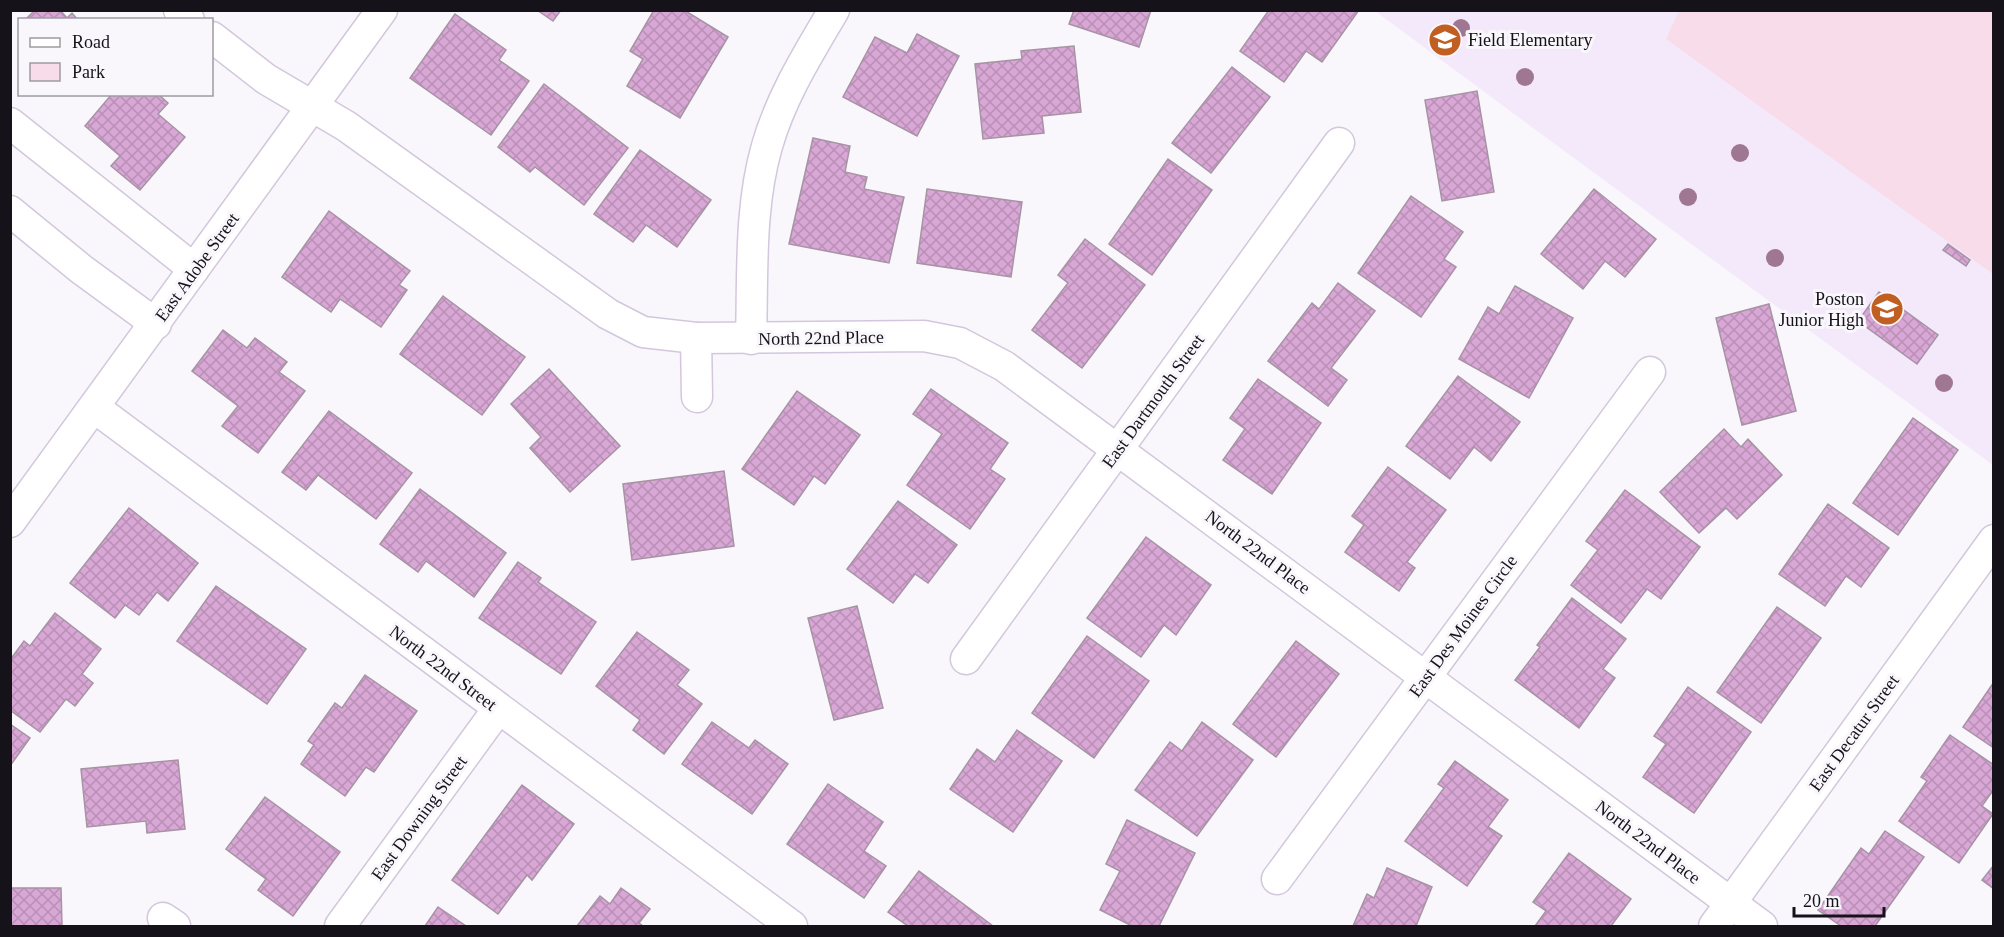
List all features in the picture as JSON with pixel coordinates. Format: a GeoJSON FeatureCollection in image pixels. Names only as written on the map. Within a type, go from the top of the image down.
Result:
{"type":"FeatureCollection","features":[{"type":"Feature","properties":{"kind":"street","name":"East Adobe Street"},"geometry":{"type":"LineString","coordinates":[[10,522],[382,10]]}},
{"type":"Feature","properties":{"kind":"street"},"geometry":{"type":"LineString","coordinates":[[751,339],[754,213],[766,147],[791,83],[834,10]]}},
{"type":"Feature","properties":{"kind":"street","name":"North 22nd Place"},"geometry":{"type":"LineString","coordinates":[[213,39],[266,79],[346,126],[608,314],[643,332],[696,338],[751,339],[924,336],[960,343],[1004,366],[1426,677],[1722,915],[1762,927]]}},
{"type":"Feature","properties":{"kind":"street"},"geometry":{"type":"LineString","coordinates":[[10,123],[194,269]]}},
{"type":"Feature","properties":{"kind":"street","name":"East Dartmouth Street"},"geometry":{"type":"LineString","coordinates":[[966,658],[1339,143]]}},
{"type":"Feature","properties":{"kind":"street"},"geometry":{"type":"LineString","coordinates":[[10,212],[81,269],[156,324]]}},
{"type":"Feature","properties":{"kind":"street"},"geometry":{"type":"LineString","coordinates":[[696,338],[697,397]]}},
{"type":"Feature","properties":{"kind":"street","name":"East Des Moines Circle"},"geometry":{"type":"LineString","coordinates":[[1276,879],[1650,372]]}},
{"type":"Feature","properties":{"kind":"street","name":"North 22nd Street"},"geometry":{"type":"LineString","coordinates":[[95,408],[792,927]]}},
{"type":"Feature","properties":{"kind":"street","name":"East Decatur Street"},"geometry":{"type":"LineString","coordinates":[[1722,915],[1994,540]]}},
{"type":"Feature","properties":{"kind":"street","name":"East Downing Street"},"geometry":{"type":"LineString","coordinates":[[340,927],[498,709]]}},
{"type":"Feature","properties":{"kind":"shaded area","name":"Poston Junior High"},"geometry":{"type":"Polygon","coordinates":[[[1375,11],[1993,11],[1993,465],[1567,153],[1375,11]]]}},
{"type":"Feature","properties":{"kind":"green space"},"geometry":{"type":"Polygon","coordinates":[[[1679,11],[1993,11],[1993,274],[1666,39],[1679,11]]]}},
{"type":"Feature","properties":{"kind":"building"},"geometry":{"type":"Polygon","coordinates":[[[35,10],[60,10],[67,18],[27,18],[35,10]]]}},
{"type":"Feature","properties":{"kind":"building"},"geometry":{"type":"Polygon","coordinates":[[[537,10],[561,10],[553,21],[537,10]]]}},
{"type":"Feature","properties":{"kind":"building"},"geometry":{"type":"Polygon","coordinates":[[[654,10],[684,10],[728,37],[680,118],[627,86],[643,59],[630,51],[654,10]]]}},
{"type":"Feature","properties":{"kind":"building"},"geometry":{"type":"Polygon","coordinates":[[[1074,10],[1151,10],[1139,47],[1069,24],[1074,10]]]}},
{"type":"Feature","properties":{"kind":"building"},"geometry":{"type":"Polygon","coordinates":[[[1269,10],[1359,10],[1322,62],[1306,51],[1284,82],[1240,51],[1269,10]]]}},
{"type":"Feature","properties":{"kind":"building"},"geometry":{"type":"Polygon","coordinates":[[[72,13],[76,18],[67,18],[72,13]]]}},
{"type":"Feature","properties":{"kind":"building"},"geometry":{"type":"Polygon","coordinates":[[[455,14],[506,50],[499,60],[529,81],[491,135],[410,78],[455,14]]]}},
{"type":"Feature","properties":{"kind":"building"},"geometry":{"type":"Polygon","coordinates":[[[917,34],[959,56],[917,136],[843,97],[875,37],[907,53],[917,34]]]}},
{"type":"Feature","properties":{"kind":"building"},"geometry":{"type":"Polygon","coordinates":[[[1074,46],[1081,112],[1042,116],[1044,133],[983,139],[975,64],[1022,59],[1021,51],[1074,46]]]}},
{"type":"Feature","properties":{"kind":"building"},"geometry":{"type":"Polygon","coordinates":[[[1232,67],[1270,97],[1211,173],[1172,143],[1232,67]]]}},
{"type":"Feature","properties":{"kind":"building"},"geometry":{"type":"Polygon","coordinates":[[[544,84],[628,148],[584,205],[535,167],[530,172],[498,147],[544,84]]]}},
{"type":"Feature","properties":{"kind":"building"},"geometry":{"type":"Polygon","coordinates":[[[1477,91],[1494,192],[1442,201],[1425,100],[1477,91]]]}},
{"type":"Feature","properties":{"kind":"building"},"geometry":{"type":"Polygon","coordinates":[[[110,96],[160,96],[168,103],[158,114],[185,137],[140,190],[111,166],[120,156],[85,126],[110,96]]]}},
{"type":"Feature","properties":{"kind":"building"},"geometry":{"type":"Polygon","coordinates":[[[813,138],[850,146],[845,172],[867,177],[864,189],[904,197],[889,263],[789,244],[813,138]]]}},
{"type":"Feature","properties":{"kind":"building"},"geometry":{"type":"Polygon","coordinates":[[[640,150],[711,200],[677,247],[646,225],[633,242],[594,214],[640,150]]]}},
{"type":"Feature","properties":{"kind":"building"},"geometry":{"type":"Polygon","coordinates":[[[1168,159],[1212,190],[1152,275],[1109,244],[1168,159]]]}},
{"type":"Feature","properties":{"kind":"building"},"geometry":{"type":"Polygon","coordinates":[[[927,189],[1022,202],[1011,277],[917,263],[927,189]]]}},
{"type":"Feature","properties":{"kind":"building"},"geometry":{"type":"Polygon","coordinates":[[[1594,189],[1656,239],[1625,277],[1605,261],[1583,289],[1541,254],[1594,189]]]}},
{"type":"Feature","properties":{"kind":"building"},"geometry":{"type":"Polygon","coordinates":[[[1411,196],[1463,232],[1444,259],[1456,267],[1421,317],[1358,273],[1411,196]]]}},
{"type":"Feature","properties":{"kind":"building"},"geometry":{"type":"Polygon","coordinates":[[[329,211],[410,271],[399,285],[407,290],[381,327],[340,299],[331,312],[282,277],[329,211]]]}},
{"type":"Feature","properties":{"kind":"building"},"geometry":{"type":"Polygon","coordinates":[[[1085,239],[1145,285],[1082,368],[1032,330],[1068,283],[1058,275],[1085,239]]]}},
{"type":"Feature","properties":{"kind":"building"},"geometry":{"type":"Polygon","coordinates":[[[1948,244],[1970,260],[1966,266],[1943,250],[1948,244]]]}},
{"type":"Feature","properties":{"kind":"building"},"geometry":{"type":"Polygon","coordinates":[[[1338,283],[1375,311],[1331,368],[1347,380],[1328,406],[1268,361],[1312,303],[1319,309],[1338,283]]]}},
{"type":"Feature","properties":{"kind":"building"},"geometry":{"type":"Polygon","coordinates":[[[1515,286],[1573,318],[1529,398],[1459,359],[1488,307],[1499,314],[1515,286]]]}},
{"type":"Feature","properties":{"kind":"building"},"geometry":{"type":"Polygon","coordinates":[[[1879,292],[1938,335],[1917,364],[1858,321],[1879,292]]]}},
{"type":"Feature","properties":{"kind":"building"},"geometry":{"type":"Polygon","coordinates":[[[443,296],[525,357],[482,415],[400,354],[443,296]]]}},
{"type":"Feature","properties":{"kind":"building"},"geometry":{"type":"Polygon","coordinates":[[[1769,304],[1796,411],[1742,425],[1716,318],[1769,304]]]}},
{"type":"Feature","properties":{"kind":"building"},"geometry":{"type":"Polygon","coordinates":[[[223,330],[247,348],[255,338],[287,362],[279,372],[305,391],[258,453],[222,426],[238,406],[192,371],[223,330]]]}},
{"type":"Feature","properties":{"kind":"building"},"geometry":{"type":"Polygon","coordinates":[[[549,369],[620,446],[570,492],[530,448],[541,437],[511,404],[549,369]]]}},
{"type":"Feature","properties":{"kind":"building"},"geometry":{"type":"Polygon","coordinates":[[[1458,376],[1520,422],[1491,461],[1474,447],[1450,479],[1406,446],[1458,376]]]}},
{"type":"Feature","properties":{"kind":"building"},"geometry":{"type":"Polygon","coordinates":[[[1258,379],[1321,423],[1272,494],[1223,460],[1245,429],[1230,418],[1258,379]]]}},
{"type":"Feature","properties":{"kind":"building"},"geometry":{"type":"Polygon","coordinates":[[[931,389],[1008,443],[990,469],[1005,479],[970,529],[907,485],[942,434],[913,414],[931,389]]]}},
{"type":"Feature","properties":{"kind":"building"},"geometry":{"type":"Polygon","coordinates":[[[797,391],[860,435],[825,484],[814,476],[794,505],[742,469],[797,391]]]}},
{"type":"Feature","properties":{"kind":"building"},"geometry":{"type":"Polygon","coordinates":[[[329,411],[412,473],[376,519],[318,475],[306,490],[282,472],[329,411]]]}},
{"type":"Feature","properties":{"kind":"building"},"geometry":{"type":"Polygon","coordinates":[[[1913,418],[1958,450],[1898,535],[1853,503],[1913,418]]]}},
{"type":"Feature","properties":{"kind":"building"},"geometry":{"type":"Polygon","coordinates":[[[1724,429],[1741,447],[1748,439],[1782,475],[1737,519],[1726,508],[1699,533],[1660,492],[1724,429]]]}},
{"type":"Feature","properties":{"kind":"building"},"geometry":{"type":"Polygon","coordinates":[[[1388,467],[1446,510],[1407,562],[1415,568],[1399,591],[1345,552],[1364,525],[1352,516],[1388,467]]]}},
{"type":"Feature","properties":{"kind":"building"},"geometry":{"type":"Polygon","coordinates":[[[724,471],[734,546],[632,560],[623,484],[724,471]]]}},
{"type":"Feature","properties":{"kind":"building"},"geometry":{"type":"Polygon","coordinates":[[[420,489],[506,553],[474,597],[426,561],[418,572],[380,544],[420,489]]]}},
{"type":"Feature","properties":{"kind":"building"},"geometry":{"type":"Polygon","coordinates":[[[1625,490],[1700,547],[1661,599],[1647,589],[1621,623],[1571,585],[1598,550],[1586,541],[1625,490]]]}},
{"type":"Feature","properties":{"kind":"building"},"geometry":{"type":"Polygon","coordinates":[[[898,501],[957,545],[928,583],[915,574],[893,603],[847,569],[898,501]]]}},
{"type":"Feature","properties":{"kind":"building"},"geometry":{"type":"Polygon","coordinates":[[[1828,504],[1889,548],[1861,587],[1846,576],[1825,606],[1779,574],[1828,504]]]}},
{"type":"Feature","properties":{"kind":"building"},"geometry":{"type":"Polygon","coordinates":[[[129,508],[198,563],[168,601],[157,592],[139,615],[125,605],[115,618],[70,583],[129,508]]]}},
{"type":"Feature","properties":{"kind":"building"},"geometry":{"type":"Polygon","coordinates":[[[1146,537],[1211,585],[1176,635],[1164,625],[1141,657],[1087,618],[1146,537]]]}},
{"type":"Feature","properties":{"kind":"building"},"geometry":{"type":"Polygon","coordinates":[[[518,562],[541,578],[538,582],[596,622],[561,674],[479,618],[518,562]]]}},
{"type":"Feature","properties":{"kind":"building"},"geometry":{"type":"Polygon","coordinates":[[[216,586],[306,649],[267,704],[177,641],[216,586]]]}},
{"type":"Feature","properties":{"kind":"building"},"geometry":{"type":"Polygon","coordinates":[[[1572,598],[1626,639],[1603,669],[1615,678],[1579,728],[1515,680],[1540,647],[1537,645],[1572,598]]]}},
{"type":"Feature","properties":{"kind":"building"},"geometry":{"type":"Polygon","coordinates":[[[857,606],[883,708],[834,720],[808,618],[857,606]]]}},
{"type":"Feature","properties":{"kind":"building"},"geometry":{"type":"Polygon","coordinates":[[[1777,607],[1821,638],[1761,723],[1717,692],[1777,607]]]}},
{"type":"Feature","properties":{"kind":"building"},"geometry":{"type":"Polygon","coordinates":[[[55,613],[101,649],[82,674],[93,683],[75,706],[66,699],[40,732],[10,710],[10,660],[24,641],[30,646],[55,613]]]}},
{"type":"Feature","properties":{"kind":"building"},"geometry":{"type":"Polygon","coordinates":[[[637,632],[689,670],[677,685],[702,704],[664,754],[633,730],[640,720],[596,686],[637,632]]]}},
{"type":"Feature","properties":{"kind":"building"},"geometry":{"type":"Polygon","coordinates":[[[1087,636],[1149,681],[1094,758],[1032,713],[1087,636]]]}},
{"type":"Feature","properties":{"kind":"building"},"geometry":{"type":"Polygon","coordinates":[[[1296,641],[1339,674],[1276,757],[1233,724],[1296,641]]]}},
{"type":"Feature","properties":{"kind":"building"},"geometry":{"type":"Polygon","coordinates":[[[365,675],[417,711],[374,772],[366,767],[345,796],[301,764],[314,745],[308,741],[335,703],[342,708],[365,675]]]}},
{"type":"Feature","properties":{"kind":"building"},"geometry":{"type":"Polygon","coordinates":[[[1994,682],[1994,748],[1963,727],[1994,682]]]}},
{"type":"Feature","properties":{"kind":"building"},"geometry":{"type":"Polygon","coordinates":[[[1688,687],[1751,732],[1694,813],[1643,777],[1666,744],[1654,736],[1688,687]]]}},
{"type":"Feature","properties":{"kind":"building"},"geometry":{"type":"Polygon","coordinates":[[[712,722],[749,748],[755,740],[788,764],[752,814],[682,764],[712,722]]]}},
{"type":"Feature","properties":{"kind":"building"},"geometry":{"type":"Polygon","coordinates":[[[1202,722],[1253,760],[1197,836],[1135,790],[1170,742],[1182,751],[1202,722]]]}},
{"type":"Feature","properties":{"kind":"building"},"geometry":{"type":"Polygon","coordinates":[[[10,724],[30,738],[10,766],[10,724]]]}},
{"type":"Feature","properties":{"kind":"building"},"geometry":{"type":"Polygon","coordinates":[[[1017,730],[1062,761],[1013,832],[950,789],[977,749],[995,762],[1017,730]]]}},
{"type":"Feature","properties":{"kind":"building"},"geometry":{"type":"Polygon","coordinates":[[[1950,735],[1994,765],[1994,789],[1982,806],[1993,814],[1959,863],[1899,821],[1927,781],[1921,777],[1950,735]]]}},
{"type":"Feature","properties":{"kind":"building"},"geometry":{"type":"Polygon","coordinates":[[[178,760],[185,829],[147,833],[146,821],[87,827],[81,769],[178,760]]]}},
{"type":"Feature","properties":{"kind":"building"},"geometry":{"type":"Polygon","coordinates":[[[1455,761],[1508,800],[1488,827],[1502,836],[1467,886],[1405,841],[1444,788],[1438,784],[1455,761]]]}},
{"type":"Feature","properties":{"kind":"building"},"geometry":{"type":"Polygon","coordinates":[[[828,784],[883,822],[864,851],[886,866],[864,898],[787,844],[828,784]]]}},
{"type":"Feature","properties":{"kind":"building"},"geometry":{"type":"Polygon","coordinates":[[[522,785],[574,824],[532,880],[527,875],[498,914],[452,880],[522,785]]]}},
{"type":"Feature","properties":{"kind":"building"},"geometry":{"type":"Polygon","coordinates":[[[265,797],[340,852],[293,916],[258,890],[266,879],[226,849],[265,797]]]}},
{"type":"Feature","properties":{"kind":"building"},"geometry":{"type":"Polygon","coordinates":[[[1127,820],[1195,853],[1159,926],[1132,926],[1100,910],[1120,871],[1106,864],[1127,820]]]}},
{"type":"Feature","properties":{"kind":"building"},"geometry":{"type":"Polygon","coordinates":[[[1885,831],[1924,857],[1875,926],[1841,926],[1818,910],[1861,848],[1869,854],[1885,831]]]}},
{"type":"Feature","properties":{"kind":"building"},"geometry":{"type":"Polygon","coordinates":[[[1569,853],[1631,899],[1611,926],[1535,926],[1546,911],[1533,902],[1569,853]]]}},
{"type":"Feature","properties":{"kind":"building"},"geometry":{"type":"Polygon","coordinates":[[[1994,865],[1994,889],[1982,880],[1994,865]]]}},
{"type":"Feature","properties":{"kind":"building"},"geometry":{"type":"Polygon","coordinates":[[[1387,868],[1432,887],[1416,926],[1353,926],[1367,894],[1374,898],[1387,868]]]}},
{"type":"Feature","properties":{"kind":"building"},"geometry":{"type":"Polygon","coordinates":[[[919,871],[993,926],[908,926],[888,912],[919,871]]]}},
{"type":"Feature","properties":{"kind":"building"},"geometry":{"type":"Polygon","coordinates":[[[10,888],[61,888],[62,926],[10,926],[10,888]]]}},
{"type":"Feature","properties":{"kind":"building"},"geometry":{"type":"Polygon","coordinates":[[[621,888],[650,909],[639,923],[643,926],[577,926],[600,896],[610,904],[621,888]]]}},
{"type":"Feature","properties":{"kind":"building"},"geometry":{"type":"Polygon","coordinates":[[[438,907],[466,926],[425,926],[438,907]]]}},
{"type":"Feature","properties":{"kind":"place","name":"Field Elementary"},"geometry":{"type":"Point","coordinates":[1445,40]}},
{"type":"Feature","properties":{"kind":"place","name":"Poston Junior High"},"geometry":{"type":"Point","coordinates":[1887,309]}}]}
